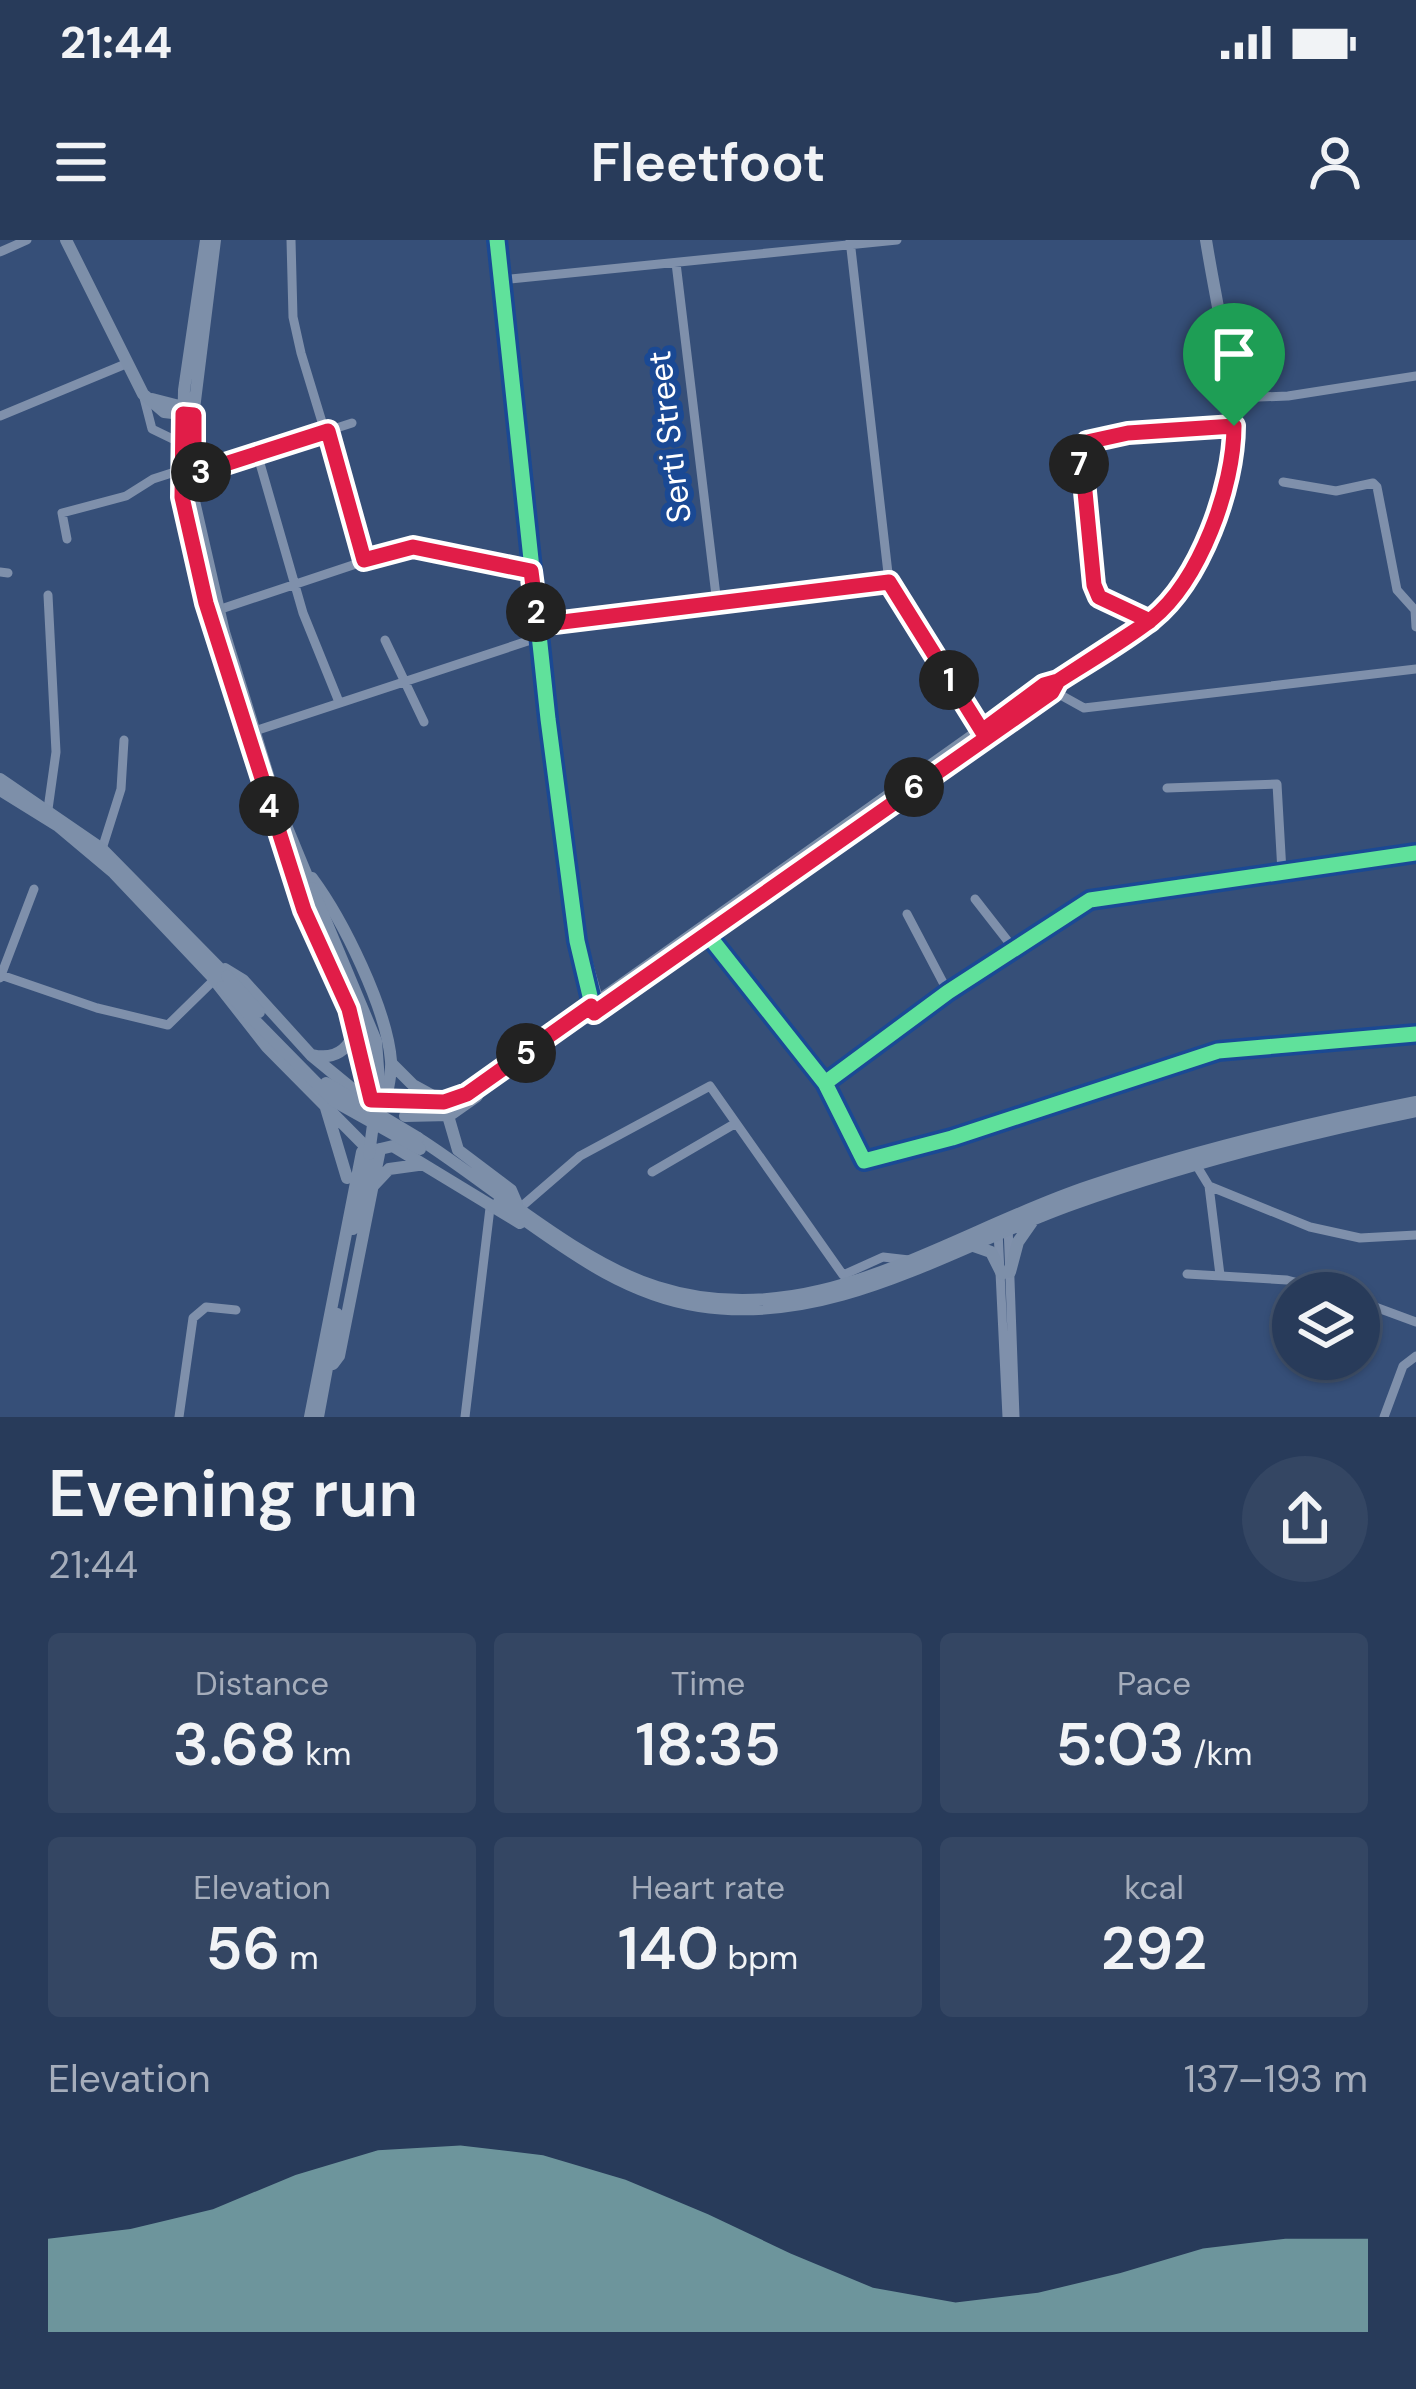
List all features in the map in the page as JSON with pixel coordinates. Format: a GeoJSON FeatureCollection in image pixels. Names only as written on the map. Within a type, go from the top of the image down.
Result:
{"type":"FeatureCollection","features":[{"type":"Feature","properties":{"kind":"main road"},"geometry":{"type":"LineString","coordinates":[[66,240],[128,363],[183,442],[218,610],[296,866],[364,1028],[374,1186],[339,1356],[325,1362]]}},
{"type":"Feature","properties":{"kind":"main road"},"geometry":{"type":"LineString","coordinates":[[206,240],[185,381],[189,471],[182,497],[200,583],[379,1100]]}},
{"type":"Feature","properties":{"kind":"main road"},"geometry":{"type":"LineString","coordinates":[[183,442],[215,240]]}},
{"type":"Feature","properties":{"kind":"main road"},"geometry":{"type":"LineString","coordinates":[[596,1007],[982,731],[1150,621],[1186,578],[1219,512],[1231,467],[1234,426],[1207,240]]}},
{"type":"Feature","properties":{"kind":"main road"},"geometry":{"type":"LineString","coordinates":[[155,401],[185,381]]}},
{"type":"Feature","properties":{"kind":"main road"},"geometry":{"type":"LineString","coordinates":[[155,401],[189,411]]}},
{"type":"Feature","properties":{"kind":"main road"},"geometry":{"type":"LineString","coordinates":[[0,779],[102,849],[209,958],[243,980],[311,1055],[405,1116],[447,1108],[708,935],[1051,686]]}},
{"type":"Feature","properties":{"kind":"main road"},"geometry":{"type":"LineString","coordinates":[[0,790],[58,826],[114,873],[334,1101],[419,1144],[632,1278],[716,1300],[812,1295],[1181,1157],[1416,1107]]}},
{"type":"Feature","properties":{"kind":"main road"},"geometry":{"type":"LineString","coordinates":[[296,866],[327,898],[381,1018],[391,1063],[379,1100],[355,1116],[370,1145],[314,1417]]}},
{"type":"Feature","properties":{"kind":"main road"},"geometry":{"type":"LineString","coordinates":[[209,958],[219,981],[267,1047],[370,1145],[425,1166],[511,1221],[529,1225]]}},
{"type":"Feature","properties":{"kind":"main road"},"geometry":{"type":"LineString","coordinates":[[311,1055],[339,1053],[350,1045],[355,1030]]}},
{"type":"Feature","properties":{"kind":"main road"},"geometry":{"type":"LineString","coordinates":[[391,1063],[447,1108],[458,1150],[511,1190],[519,1206]]}},
{"type":"Feature","properties":{"kind":"main road"},"geometry":{"type":"LineString","coordinates":[[379,1100],[447,1108]]}},
{"type":"Feature","properties":{"kind":"main road"},"geometry":{"type":"LineString","coordinates":[[325,1107],[347,1178],[325,1362]]}},
{"type":"Feature","properties":{"kind":"main road"},"geometry":{"type":"LineString","coordinates":[[419,1144],[529,1225],[630,1287],[701,1307],[743,1310],[834,1299],[970,1244],[1002,1225],[1034,1219],[1195,1163],[1416,1107]]}},
{"type":"Feature","properties":{"kind":"main road"},"geometry":{"type":"LineString","coordinates":[[347,1178],[370,1145],[404,1133],[405,1116]]}},
{"type":"Feature","properties":{"kind":"main road"},"geometry":{"type":"LineString","coordinates":[[374,1186],[389,1169],[408,1163],[425,1166]]}},
{"type":"Feature","properties":{"kind":"main road"},"geometry":{"type":"LineString","coordinates":[[1006,1273],[1018,1242],[1034,1219]]}},
{"type":"Feature","properties":{"kind":"main road"},"geometry":{"type":"LineString","coordinates":[[970,1244],[991,1252],[1006,1273]]}},
{"type":"Feature","properties":{"kind":"street"},"geometry":{"type":"LineString","coordinates":[[0,252],[27,240]]}},
{"type":"Feature","properties":{"kind":"street"},"geometry":{"type":"LineString","coordinates":[[290,240],[293,317],[364,560]]}},
{"type":"Feature","properties":{"kind":"street"},"geometry":{"type":"LineString","coordinates":[[500,240],[504,280]]}},
{"type":"Feature","properties":{"kind":"street"},"geometry":{"type":"LineString","coordinates":[[500,240],[577,941],[596,1007]]}},
{"type":"Feature","properties":{"kind":"street"},"geometry":{"type":"LineString","coordinates":[[504,280],[897,240]]}},
{"type":"Feature","properties":{"kind":"street"},"geometry":{"type":"LineString","coordinates":[[851,243],[889,582],[982,731]]}},
{"type":"Feature","properties":{"kind":"street","name":"Serti Street"},"geometry":{"type":"LineString","coordinates":[[676,263],[717,604]]}},
{"type":"Feature","properties":{"kind":"street"},"geometry":{"type":"LineString","coordinates":[[506,267],[526,278]]}},
{"type":"Feature","properties":{"kind":"street"},"geometry":{"type":"LineString","coordinates":[[0,416],[128,363]]}},
{"type":"Feature","properties":{"kind":"street"},"geometry":{"type":"LineString","coordinates":[[1232,398],[1288,396],[1416,376]]}},
{"type":"Feature","properties":{"kind":"street"},"geometry":{"type":"LineString","coordinates":[[155,401],[152,429],[183,442]]}},
{"type":"Feature","properties":{"kind":"street"},"geometry":{"type":"LineString","coordinates":[[67,539],[62,513],[352,423]]}},
{"type":"Feature","properties":{"kind":"street"},"geometry":{"type":"LineString","coordinates":[[1150,621],[1099,597],[1094,585],[1081,450],[1087,442],[1128,433],[1234,426]]}},
{"type":"Feature","properties":{"kind":"street"},"geometry":{"type":"LineString","coordinates":[[257,453],[293,584],[339,702]]}},
{"type":"Feature","properties":{"kind":"street"},"geometry":{"type":"LineString","coordinates":[[1283,482],[1336,491],[1373,483],[1377,487],[1396,590],[1415,610],[1416,627]]}},
{"type":"Feature","properties":{"kind":"street"},"geometry":{"type":"LineString","coordinates":[[218,610],[413,547],[534,570]]}},
{"type":"Feature","properties":{"kind":"street"},"geometry":{"type":"LineString","coordinates":[[255,731],[541,631],[889,582]]}},
{"type":"Feature","properties":{"kind":"street"},"geometry":{"type":"LineString","coordinates":[[48,595],[56,752],[48,809]]}},
{"type":"Feature","properties":{"kind":"street"},"geometry":{"type":"LineString","coordinates":[[385,640],[424,722]]}},
{"type":"Feature","properties":{"kind":"street"},"geometry":{"type":"LineString","coordinates":[[1051,686],[1084,708],[1416,669]]}},
{"type":"Feature","properties":{"kind":"street"},"geometry":{"type":"LineString","coordinates":[[102,849],[121,789],[124,740]]}},
{"type":"Feature","properties":{"kind":"street"},"geometry":{"type":"LineString","coordinates":[[1167,788],[1277,784],[1282,872]]}},
{"type":"Feature","properties":{"kind":"street"},"geometry":{"type":"LineString","coordinates":[[825,1083],[948,992],[1090,900],[1416,853]]}},
{"type":"Feature","properties":{"kind":"street"},"geometry":{"type":"LineString","coordinates":[[34,890],[1,977],[97,1008],[168,1024],[219,981]]}},
{"type":"Feature","properties":{"kind":"street"},"geometry":{"type":"LineString","coordinates":[[975,899],[1013,950]]}},
{"type":"Feature","properties":{"kind":"street"},"geometry":{"type":"LineString","coordinates":[[907,914],[948,992]]}},
{"type":"Feature","properties":{"kind":"street"},"geometry":{"type":"LineString","coordinates":[[708,935],[825,1083],[856,1153],[870,1161],[1218,1051],[1416,1034]]}},
{"type":"Feature","properties":{"kind":"street"},"geometry":{"type":"LineString","coordinates":[[0,938],[14,943]]}},
{"type":"Feature","properties":{"kind":"street"},"geometry":{"type":"LineString","coordinates":[[519,1206],[580,1156],[710,1086],[843,1276],[883,1257],[909,1260]]}},
{"type":"Feature","properties":{"kind":"street"},"geometry":{"type":"LineString","coordinates":[[652,1172],[736,1123]]}},
{"type":"Feature","properties":{"kind":"street"},"geometry":{"type":"LineString","coordinates":[[1195,1163],[1209,1186],[1220,1275]]}},
{"type":"Feature","properties":{"kind":"street"},"geometry":{"type":"LineString","coordinates":[[1209,1186],[1310,1227],[1360,1238],[1416,1234]]}},
{"type":"Feature","properties":{"kind":"street"},"geometry":{"type":"LineString","coordinates":[[465,1417],[490,1208]]}},
{"type":"Feature","properties":{"kind":"street"},"geometry":{"type":"LineString","coordinates":[[1002,1225],[1011,1417]]}},
{"type":"Feature","properties":{"kind":"street"},"geometry":{"type":"LineString","coordinates":[[1187,1274],[1272,1279]]}},
{"type":"Feature","properties":{"kind":"street"},"geometry":{"type":"LineString","coordinates":[[179,1417],[193,1318],[206,1307],[236,1310]]}},
{"type":"Feature","properties":{"kind":"street"},"geometry":{"type":"LineString","coordinates":[[1380,1308],[1416,1322]]}},
{"type":"Feature","properties":{"kind":"street"},"geometry":{"type":"LineString","coordinates":[[1384,1417],[1403,1366],[1416,1356]]}},
{"type":"Feature","properties":{"kind":"cycle path"},"geometry":{"type":"LineString","coordinates":[[497,240],[548,719],[577,941],[594,1013]]}},
{"type":"Feature","properties":{"kind":"cycle path"},"geometry":{"type":"LineString","coordinates":[[825,1083],[948,992],[1090,900],[1416,853]]}},
{"type":"Feature","properties":{"kind":"cycle path"},"geometry":{"type":"LineString","coordinates":[[708,935],[825,1083],[864,1161],[952,1138],[1218,1051],[1416,1034]]}},
{"type":"Feature","properties":{"kind":"route"},"geometry":{"type":"LineString","coordinates":[[1234,426],[1128,433],[1087,442],[1081,450],[1094,585],[1099,597],[1150,621],[1058,681],[1052,692],[708,935],[594,1013],[591,1006],[467,1094],[444,1102],[371,1100],[349,1009],[304,910],[194,562],[182,497],[183,414],[194,415],[194,474],[328,431],[364,560],[413,547],[531,571],[538,625],[889,582],[982,731],[1044,685],[1058,681],[1150,621],[1164,608],[1186,578],[1219,512],[1231,467],[1234,426]]}}]}
